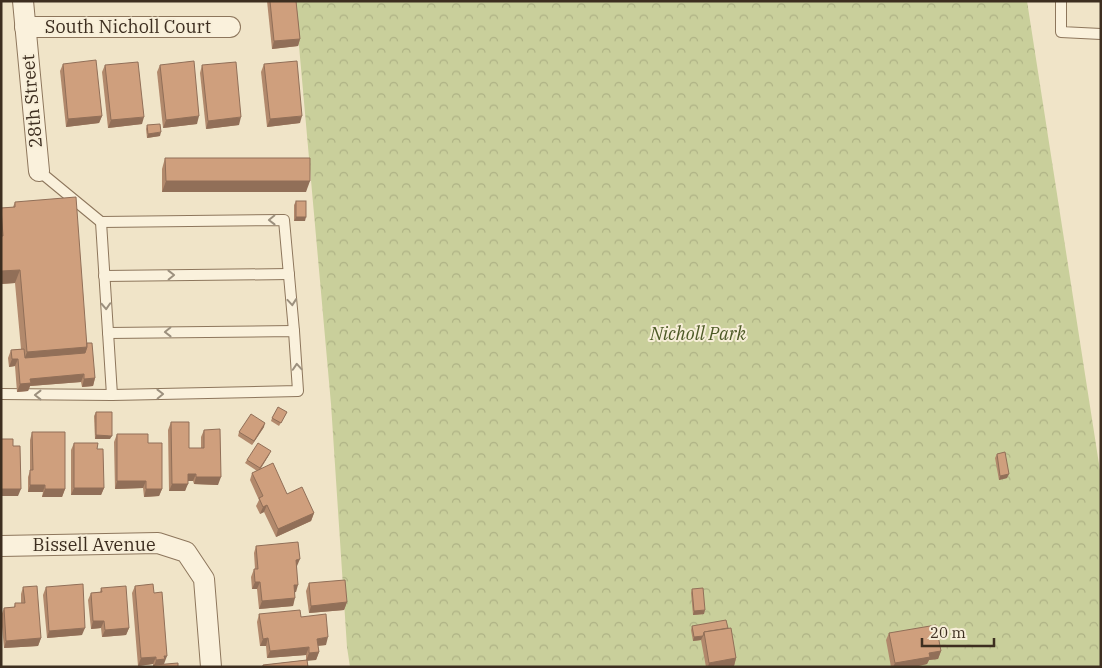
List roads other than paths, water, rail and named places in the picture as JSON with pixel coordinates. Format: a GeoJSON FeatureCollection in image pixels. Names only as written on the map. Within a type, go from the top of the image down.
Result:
{"type":"FeatureCollection","features":[{"type":"Feature","properties":{"kind":"street","name":"28th Street"},"geometry":{"type":"LineString","coordinates":[[23,1],[39,171]]}},
{"type":"Feature","properties":{"kind":"street","name":"South Nicholl Court"},"geometry":{"type":"LineString","coordinates":[[25,27],[230,27]]}},
{"type":"Feature","properties":{"kind":"street","name":"Bissell Avenue"},"geometry":{"type":"LineString","coordinates":[[1,546],[158,543],[186,552],[204,579],[211,667]]}},
{"type":"Feature","properties":{"kind":"lane"},"geometry":{"type":"LineString","coordinates":[[1062,1],[1061,32],[1101,34]]}},
{"type":"Feature","properties":{"kind":"lane"},"geometry":{"type":"LineString","coordinates":[[1,394],[112,395],[298,392],[284,220],[101,222],[39,171]]}},
{"type":"Feature","properties":{"kind":"lane"},"geometry":{"type":"LineString","coordinates":[[101,222],[112,395]]}},
{"type":"Feature","properties":{"kind":"lane"},"geometry":{"type":"LineString","coordinates":[[104,276],[289,274]]}},
{"type":"Feature","properties":{"kind":"lane"},"geometry":{"type":"LineString","coordinates":[[108,333],[294,331]]}},
{"type":"Feature","properties":{"kind":"park label","name":"Nicholl Park"},"geometry":{"type":"Point","coordinates":[698,334]}}]}
